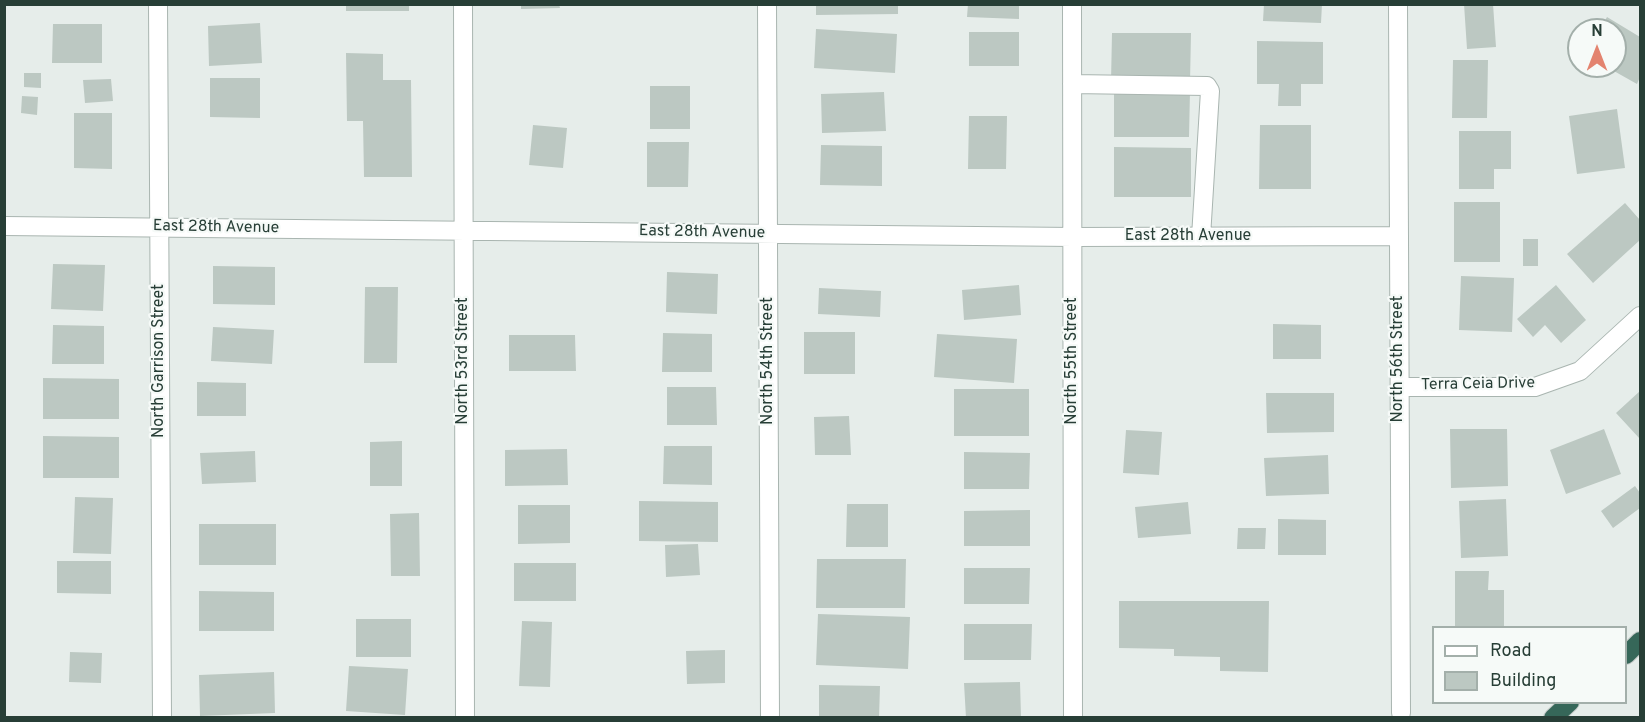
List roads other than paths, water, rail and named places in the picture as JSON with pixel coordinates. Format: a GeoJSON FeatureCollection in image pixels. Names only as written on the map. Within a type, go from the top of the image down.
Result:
{"type":"FeatureCollection","features":[{"type":"Feature","properties":{"kind":"highway"},"geometry":{"type":"LineString","coordinates":[[1627,653],[1641,641]]}},
{"type":"Feature","properties":{"kind":"highway"},"geometry":{"type":"LineString","coordinates":[[1553,717],[1568,704]]}},
{"type":"Feature","properties":{"kind":"street","name":"North Garrison Street"},"geometry":{"type":"LineString","coordinates":[[158,4],[162,717]]}},
{"type":"Feature","properties":{"kind":"street","name":"North 53rd Street"},"geometry":{"type":"LineString","coordinates":[[463,4],[465,717]]}},
{"type":"Feature","properties":{"kind":"street","name":"North 54th Street"},"geometry":{"type":"LineString","coordinates":[[767,4],[770,717]]}},
{"type":"Feature","properties":{"kind":"street","name":"North 55th Street"},"geometry":{"type":"LineString","coordinates":[[1072,4],[1073,717]]}},
{"type":"Feature","properties":{"kind":"street","name":"North 56th Street"},"geometry":{"type":"LineString","coordinates":[[1398,4],[1401,713]]}},
{"type":"Feature","properties":{"kind":"street"},"geometry":{"type":"LineString","coordinates":[[1072,84],[1207,86],[1210,91],[1201,237]]}},
{"type":"Feature","properties":{"kind":"street","name":"East 28th Avenue"},"geometry":{"type":"LineString","coordinates":[[4,226],[1073,237],[1399,236]]}},
{"type":"Feature","properties":{"kind":"street","name":"Terra Ceia Drive"},"geometry":{"type":"LineString","coordinates":[[1400,387],[1535,387],[1580,371],[1641,316]]}}]}
